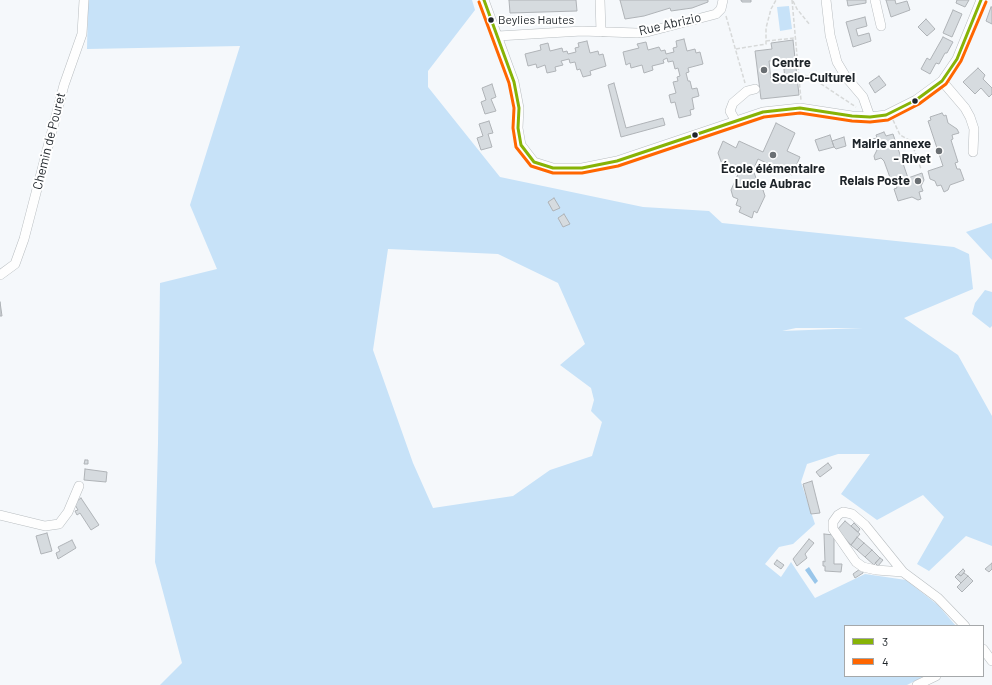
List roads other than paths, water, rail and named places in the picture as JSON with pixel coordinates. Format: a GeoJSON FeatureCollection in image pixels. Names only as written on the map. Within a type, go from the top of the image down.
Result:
{"type":"FeatureCollection","features":[{"type":"Feature","properties":{"kind":"street","name":"Chemin de Pouret"},"geometry":{"type":"LineString","coordinates":[[0,275],[14,264],[24,239],[64,85],[82,34],[84,0]]}},
{"type":"Feature","properties":{"kind":"street"},"geometry":{"type":"LineString","coordinates":[[484,0],[498,36],[516,95],[519,108],[518,128],[521,145],[534,162],[553,168],[582,168],[618,161],[735,120],[763,112],[800,108],[870,114],[890,113],[916,100],[942,81],[957,59],[981,0]]}},
{"type":"Feature","properties":{"kind":"street"},"geometry":{"type":"LineString","coordinates":[[600,0],[601,32]]}},
{"type":"Feature","properties":{"kind":"street"},"geometry":{"type":"LineString","coordinates":[[826,0],[830,35],[837,62],[846,77],[863,97],[870,114]]}},
{"type":"Feature","properties":{"kind":"street"},"geometry":{"type":"LineString","coordinates":[[875,0],[881,26]]}},
{"type":"Feature","properties":{"kind":"street","name":"Rue Abrizio"},"geometry":{"type":"LineString","coordinates":[[498,36],[601,32],[647,32],[716,14],[722,5]]}},
{"type":"Feature","properties":{"kind":"street"},"geometry":{"type":"LineString","coordinates":[[942,81],[965,108],[970,117],[974,129],[973,152]]}},
{"type":"Feature","properties":{"kind":"street"},"geometry":{"type":"LineString","coordinates":[[735,120],[730,111],[733,103],[751,90]]}},
{"type":"Feature","properties":{"kind":"street"},"geometry":{"type":"LineString","coordinates":[[0,515],[45,526],[59,524],[68,512],[78,486]]}},
{"type":"Feature","properties":{"kind":"street"},"geometry":{"type":"LineString","coordinates":[[903,572],[876,570],[856,562],[833,529],[833,522],[838,515],[843,512],[852,514],[903,572],[938,598],[964,625]]}},
{"type":"Feature","properties":{"kind":"street"},"geometry":{"type":"LineString","coordinates":[[986,651],[992,661]]}},
{"type":"Feature","properties":{"kind":"street"},"geometry":{"type":"LineString","coordinates":[[917,685],[934,677]]}},
{"type":"Feature","properties":{"kind":"place","name":"Beylies Hautes"},"geometry":{"type":"Point","coordinates":[491,20]}},
{"type":"Feature","properties":{"kind":"place","name":"Centre Socio-Culturel"},"geometry":{"type":"Point","coordinates":[764,70]}},
{"type":"Feature","properties":{"kind":"place","name":"Mairie annexe - Rivet"},"geometry":{"type":"Point","coordinates":[939,151]}},
{"type":"Feature","properties":{"kind":"place","name":"École élémentaire Lucie Aubrac"},"geometry":{"type":"Point","coordinates":[773,155]}},
{"type":"Feature","properties":{"kind":"place","name":"Relais Poste"},"geometry":{"type":"Point","coordinates":[918,181]}}]}
